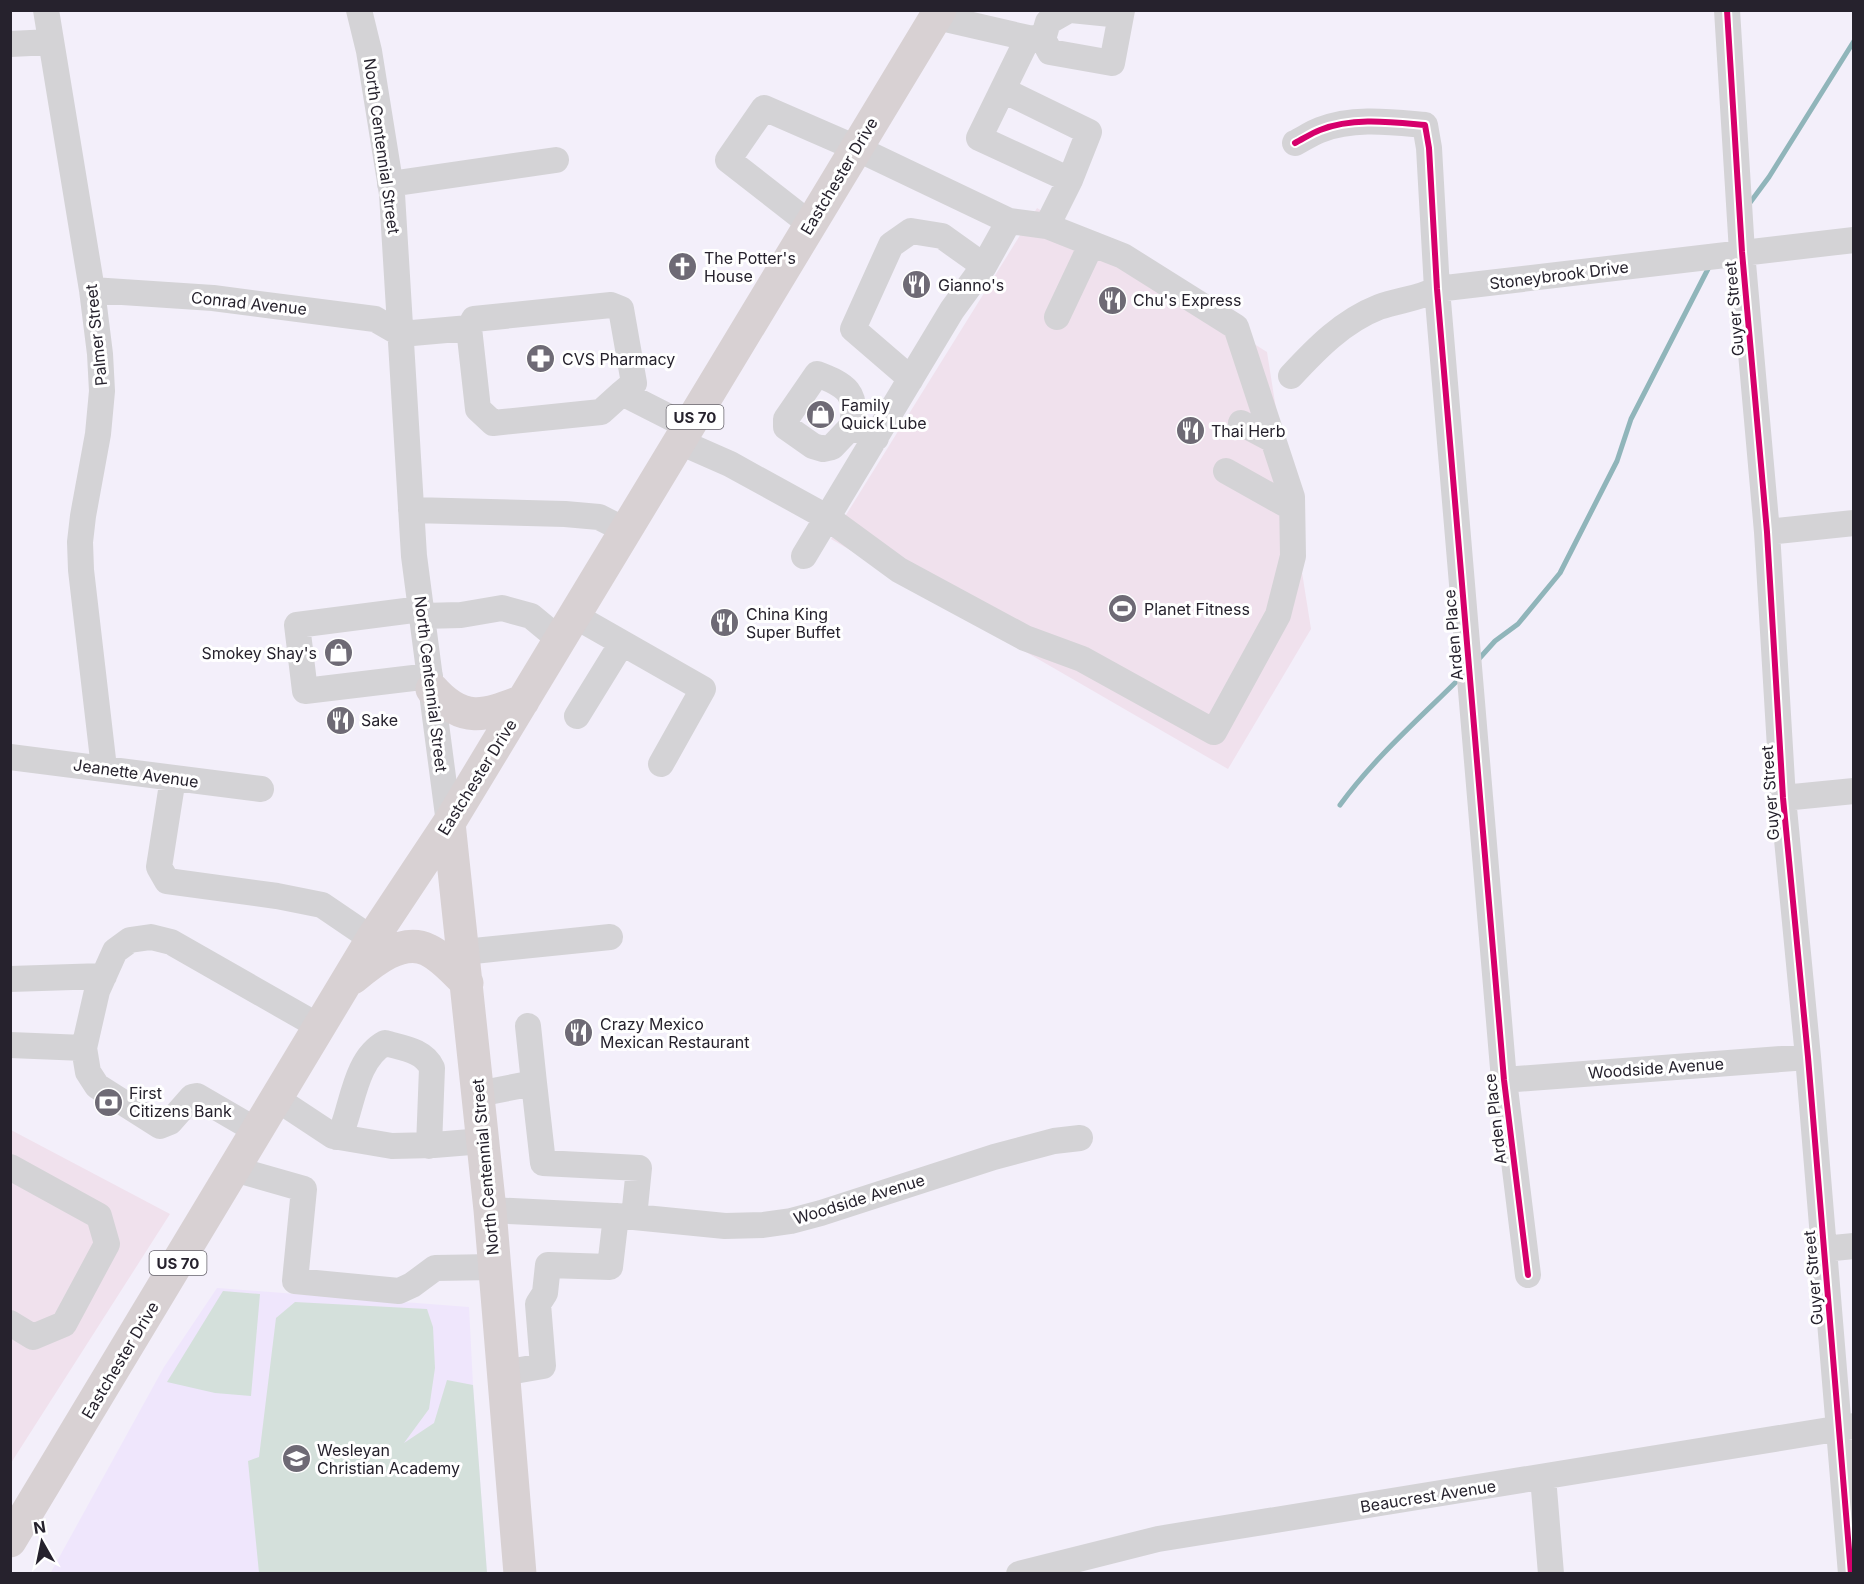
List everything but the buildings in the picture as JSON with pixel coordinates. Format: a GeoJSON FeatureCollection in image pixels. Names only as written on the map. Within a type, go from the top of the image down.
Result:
{"type":"FeatureCollection","features":[{"type":"Feature","properties":{"kind":"main road","name":"Eastchester Drive"},"geometry":{"type":"LineString","coordinates":[[10,1541],[372,939],[449,823],[938,14]]}},
{"type":"Feature","properties":{"kind":"main road"},"geometry":{"type":"LineString","coordinates":[[431,682],[444,703],[452,708],[478,715],[523,701]]}},
{"type":"Feature","properties":{"kind":"main road","name":"North Centennial Street"},"geometry":{"type":"LineString","coordinates":[[449,823],[490,1210],[520,1574]]}},
{"type":"Feature","properties":{"kind":"main road"},"geometry":{"type":"LineString","coordinates":[[345,985],[376,958],[409,947],[426,949],[466,968]]}},
{"type":"Feature","properties":{"kind":"street","name":"Palmer Street"},"geometry":{"type":"LineString","coordinates":[[46,10],[92,290],[100,354],[102,391],[98,434],[80,542],[81,570],[104,768]]}},
{"type":"Feature","properties":{"kind":"street","name":"North Centennial Street"},"geometry":{"type":"LineString","coordinates":[[359,10],[371,61],[390,184],[414,556],[449,823]]}},
{"type":"Feature","properties":{"kind":"street"},"geometry":{"type":"LineString","coordinates":[[938,14],[1036,39],[1050,52],[1112,63],[1121,13],[1070,10],[1048,22],[1036,39],[1003,90],[980,138],[1070,180]]}},
{"type":"Feature","properties":{"kind":"street","name":"Guyer Street"},"geometry":{"type":"LineString","coordinates":[[1727,10],[1742,252],[1767,532],[1783,798],[1808,1057],[1823,1249],[1847,1428],[1851,1574]]}},
{"type":"Feature","properties":{"kind":"street"},"geometry":{"type":"LineString","coordinates":[[10,44],[51,42]]}},
{"type":"Feature","properties":{"kind":"street"},"geometry":{"type":"LineString","coordinates":[[1003,90],[1089,132],[1070,180],[1047,226]]}},
{"type":"Feature","properties":{"kind":"street"},"geometry":{"type":"LineString","coordinates":[[622,393],[730,465],[828,518],[899,570],[1025,638],[1082,659],[1214,732],[1278,615],[1293,556],[1292,497],[1236,327],[1123,256],[1047,226],[1009,221],[856,148],[764,108],[728,160],[810,224]]}},
{"type":"Feature","properties":{"kind":"street","name":"Arden Place"},"geometry":{"type":"LineString","coordinates":[[1295,143],[1321,130],[1348,124],[1389,122],[1425,125],[1429,148],[1437,289],[1504,1080],[1528,1275]]}},
{"type":"Feature","properties":{"kind":"street"},"geometry":{"type":"LineString","coordinates":[[390,184],[556,160]]}},
{"type":"Feature","properties":{"kind":"street"},"geometry":{"type":"LineString","coordinates":[[804,556],[952,310],[984,266],[1009,221]]}},
{"type":"Feature","properties":{"kind":"street"},"geometry":{"type":"LineString","coordinates":[[911,379],[853,329],[891,245],[911,231],[942,236],[984,266]]}},
{"type":"Feature","properties":{"kind":"street","name":"Stoneybrook Drive"},"geometry":{"type":"LineString","coordinates":[[1291,376],[1321,343],[1344,326],[1378,308],[1426,295],[1437,289],[1854,240]]}},
{"type":"Feature","properties":{"kind":"street"},"geometry":{"type":"LineString","coordinates":[[1057,317],[1091,244]]}},
{"type":"Feature","properties":{"kind":"street","name":"Conrad Avenue"},"geometry":{"type":"LineString","coordinates":[[92,290],[213,298],[375,319],[401,334]]}},
{"type":"Feature","properties":{"kind":"street"},"geometry":{"type":"LineString","coordinates":[[611,305],[621,309],[634,383],[622,393],[601,412],[493,423],[478,410],[470,330],[474,319],[611,305]]}},
{"type":"Feature","properties":{"kind":"street"},"geometry":{"type":"LineString","coordinates":[[401,334],[470,330]]}},
{"type":"Feature","properties":{"kind":"street"},"geometry":{"type":"LineString","coordinates":[[1241,423],[1273,440]]}},
{"type":"Feature","properties":{"kind":"street"},"geometry":{"type":"LineString","coordinates":[[852,426],[876,438]]}},
{"type":"Feature","properties":{"kind":"street"},"geometry":{"type":"LineString","coordinates":[[1226,471],[1292,508]]}},
{"type":"Feature","properties":{"kind":"street"},"geometry":{"type":"LineString","coordinates":[[411,510],[599,517],[627,531]]}},
{"type":"Feature","properties":{"kind":"street"},"geometry":{"type":"LineString","coordinates":[[1767,532],[1854,523]]}},
{"type":"Feature","properties":{"kind":"street"},"geometry":{"type":"LineString","coordinates":[[431,682],[305,691],[297,625],[422,613],[461,615],[502,608],[622,644],[703,689],[662,764]]}},
{"type":"Feature","properties":{"kind":"street"},"geometry":{"type":"LineString","coordinates":[[578,716],[622,644]]}},
{"type":"Feature","properties":{"kind":"street","name":"Jeanette Avenue"},"geometry":{"type":"LineString","coordinates":[[10,757],[261,789]]}},
{"type":"Feature","properties":{"kind":"street"},"geometry":{"type":"LineString","coordinates":[[174,778],[159,867],[167,880],[322,905],[372,939]]}},
{"type":"Feature","properties":{"kind":"street"},"geometry":{"type":"LineString","coordinates":[[1783,798],[1854,791]]}},
{"type":"Feature","properties":{"kind":"street"},"geometry":{"type":"LineString","coordinates":[[257,1131],[197,1096],[192,1097],[170,1122],[160,1126],[97,1086],[88,1072],[84,1048],[97,992],[115,951],[130,940],[151,937],[171,942],[320,1027]]}},
{"type":"Feature","properties":{"kind":"street"},"geometry":{"type":"LineString","coordinates":[[466,968],[610,937]]}},
{"type":"Feature","properties":{"kind":"street"},"geometry":{"type":"LineString","coordinates":[[10,979],[104,976]]}},
{"type":"Feature","properties":{"kind":"street"},"geometry":{"type":"LineString","coordinates":[[503,1373],[543,1366],[538,1304],[545,1293],[548,1265],[610,1267],[639,1168],[543,1163],[528,1026]]}},
{"type":"Feature","properties":{"kind":"street"},"geometry":{"type":"LineString","coordinates":[[337,1137],[343,1127],[365,1062],[374,1049],[385,1043],[414,1052],[428,1060],[432,1068],[429,1146]]}},
{"type":"Feature","properties":{"kind":"street"},"geometry":{"type":"LineString","coordinates":[[10,1045],[84,1048]]}},
{"type":"Feature","properties":{"kind":"street","name":"Woodside Avenue"},"geometry":{"type":"LineString","coordinates":[[1504,1080],[1808,1057]]}},
{"type":"Feature","properties":{"kind":"street"},"geometry":{"type":"LineString","coordinates":[[478,1094],[534,1083]]}},
{"type":"Feature","properties":{"kind":"street"},"geometry":{"type":"LineString","coordinates":[[277,1099],[337,1137],[392,1146],[429,1146],[483,1141]]}},
{"type":"Feature","properties":{"kind":"street","name":"Woodside Avenue"},"geometry":{"type":"LineString","coordinates":[[490,1210],[625,1217],[725,1226],[763,1225],[821,1213],[994,1157],[1054,1141],[1080,1138]]}},
{"type":"Feature","properties":{"kind":"street"},"geometry":{"type":"LineString","coordinates":[[10,1167],[99,1216],[107,1244],[64,1324],[33,1337],[10,1323]]}},
{"type":"Feature","properties":{"kind":"street"},"geometry":{"type":"LineString","coordinates":[[234,1169],[304,1189],[295,1281],[399,1291],[412,1286],[435,1268],[494,1267]]}},
{"type":"Feature","properties":{"kind":"street"},"geometry":{"type":"LineString","coordinates":[[1823,1249],[1854,1246]]}},
{"type":"Feature","properties":{"kind":"street"},"geometry":{"type":"LineString","coordinates":[[498,1314],[538,1310]]}},
{"type":"Feature","properties":{"kind":"street","name":"Beaucrest Avenue"},"geometry":{"type":"LineString","coordinates":[[1019,1574],[1158,1539],[1847,1428]]}},
{"type":"Feature","properties":{"kind":"street"},"geometry":{"type":"LineString","coordinates":[[1543,1477],[1551,1574]]}},
{"type":"Feature","properties":{"kind":"shaded area"},"geometry":{"type":"Polygon","coordinates":[[[1037,208],[1267,352],[1311,629],[1228,769],[831,539],[1037,208]]]}},
{"type":"Feature","properties":{"kind":"shaded area"},"geometry":{"type":"Polygon","coordinates":[[[11,1130],[170,1214],[11,1463],[11,1130]]]}},
{"type":"Feature","properties":{"kind":"shaded area","name":"Wesleyan Christian Academy"},"geometry":{"type":"Polygon","coordinates":[[[217,1288],[469,1307],[487,1573],[50,1574],[164,1367],[217,1288]]]}},
{"type":"Feature","properties":{"kind":"shaded area"},"geometry":{"type":"Polygon","coordinates":[[[223,1291],[260,1294],[251,1396],[215,1393],[167,1382],[223,1291]]]}},
{"type":"Feature","properties":{"kind":"shaded area"},"geometry":{"type":"Polygon","coordinates":[[[295,1302],[427,1309],[433,1327],[435,1368],[429,1409],[404,1443],[434,1423],[447,1380],[473,1385],[487,1573],[259,1573],[248,1461],[259,1457],[276,1318],[295,1302]]]}},
{"type":"Feature","properties":{"kind":"waterway"},"geometry":{"type":"LineString","coordinates":[[1749,204],[1769,177],[1854,41]]}},
{"type":"Feature","properties":{"kind":"waterway"},"geometry":{"type":"LineString","coordinates":[[1477,661],[1495,641],[1518,624],[1560,573],[1617,461],[1631,419],[1710,265]]}},
{"type":"Feature","properties":{"kind":"waterway"},"geometry":{"type":"LineString","coordinates":[[1340,805],[1383,754],[1462,676]]}},
{"type":"Feature","properties":{"kind":"cycle path"},"geometry":{"type":"LineString","coordinates":[[1727,10],[1742,252],[1767,532],[1783,798],[1808,1057],[1851,1574]]}},
{"type":"Feature","properties":{"kind":"cycle path"},"geometry":{"type":"LineString","coordinates":[[1295,143],[1320,130],[1346,123],[1425,125],[1429,148],[1437,289],[1504,1080],[1528,1275]]}},
{"type":"Feature","properties":{"kind":"place","name":"The Potter's House"},"geometry":{"type":"Point","coordinates":[683,267]}},
{"type":"Feature","properties":{"kind":"place","name":"Gianno's"},"geometry":{"type":"Point","coordinates":[917,285]}},
{"type":"Feature","properties":{"kind":"place","name":"Chu's Express"},"geometry":{"type":"Point","coordinates":[1112,300]}},
{"type":"Feature","properties":{"kind":"place","name":"CVS Pharmacy"},"geometry":{"type":"Point","coordinates":[541,359]}},
{"type":"Feature","properties":{"kind":"place","name":"Family Quick Lube"},"geometry":{"type":"Point","coordinates":[820,414]}},
{"type":"Feature","properties":{"kind":"place","name":"Thai Herb"},"geometry":{"type":"Point","coordinates":[1190,431]}},
{"type":"Feature","properties":{"kind":"place","name":"Planet Fitness"},"geometry":{"type":"Point","coordinates":[1123,609]}},
{"type":"Feature","properties":{"kind":"place","name":"China King Super Buffet"},"geometry":{"type":"Point","coordinates":[725,623]}},
{"type":"Feature","properties":{"kind":"place","name":"Smokey Shay's"},"geometry":{"type":"Point","coordinates":[338,653]}},
{"type":"Feature","properties":{"kind":"place","name":"Sake"},"geometry":{"type":"Point","coordinates":[340,720]}},
{"type":"Feature","properties":{"kind":"place","name":"Crazy Mexico Mexican Restaurant"},"geometry":{"type":"Point","coordinates":[579,1033]}},
{"type":"Feature","properties":{"kind":"place","name":"First Citizens Bank"},"geometry":{"type":"Point","coordinates":[108,1102]}},
{"type":"Feature","properties":{"kind":"place","name":"Wesleyan Christian Academy"},"geometry":{"type":"Point","coordinates":[296,1459]}}]}
